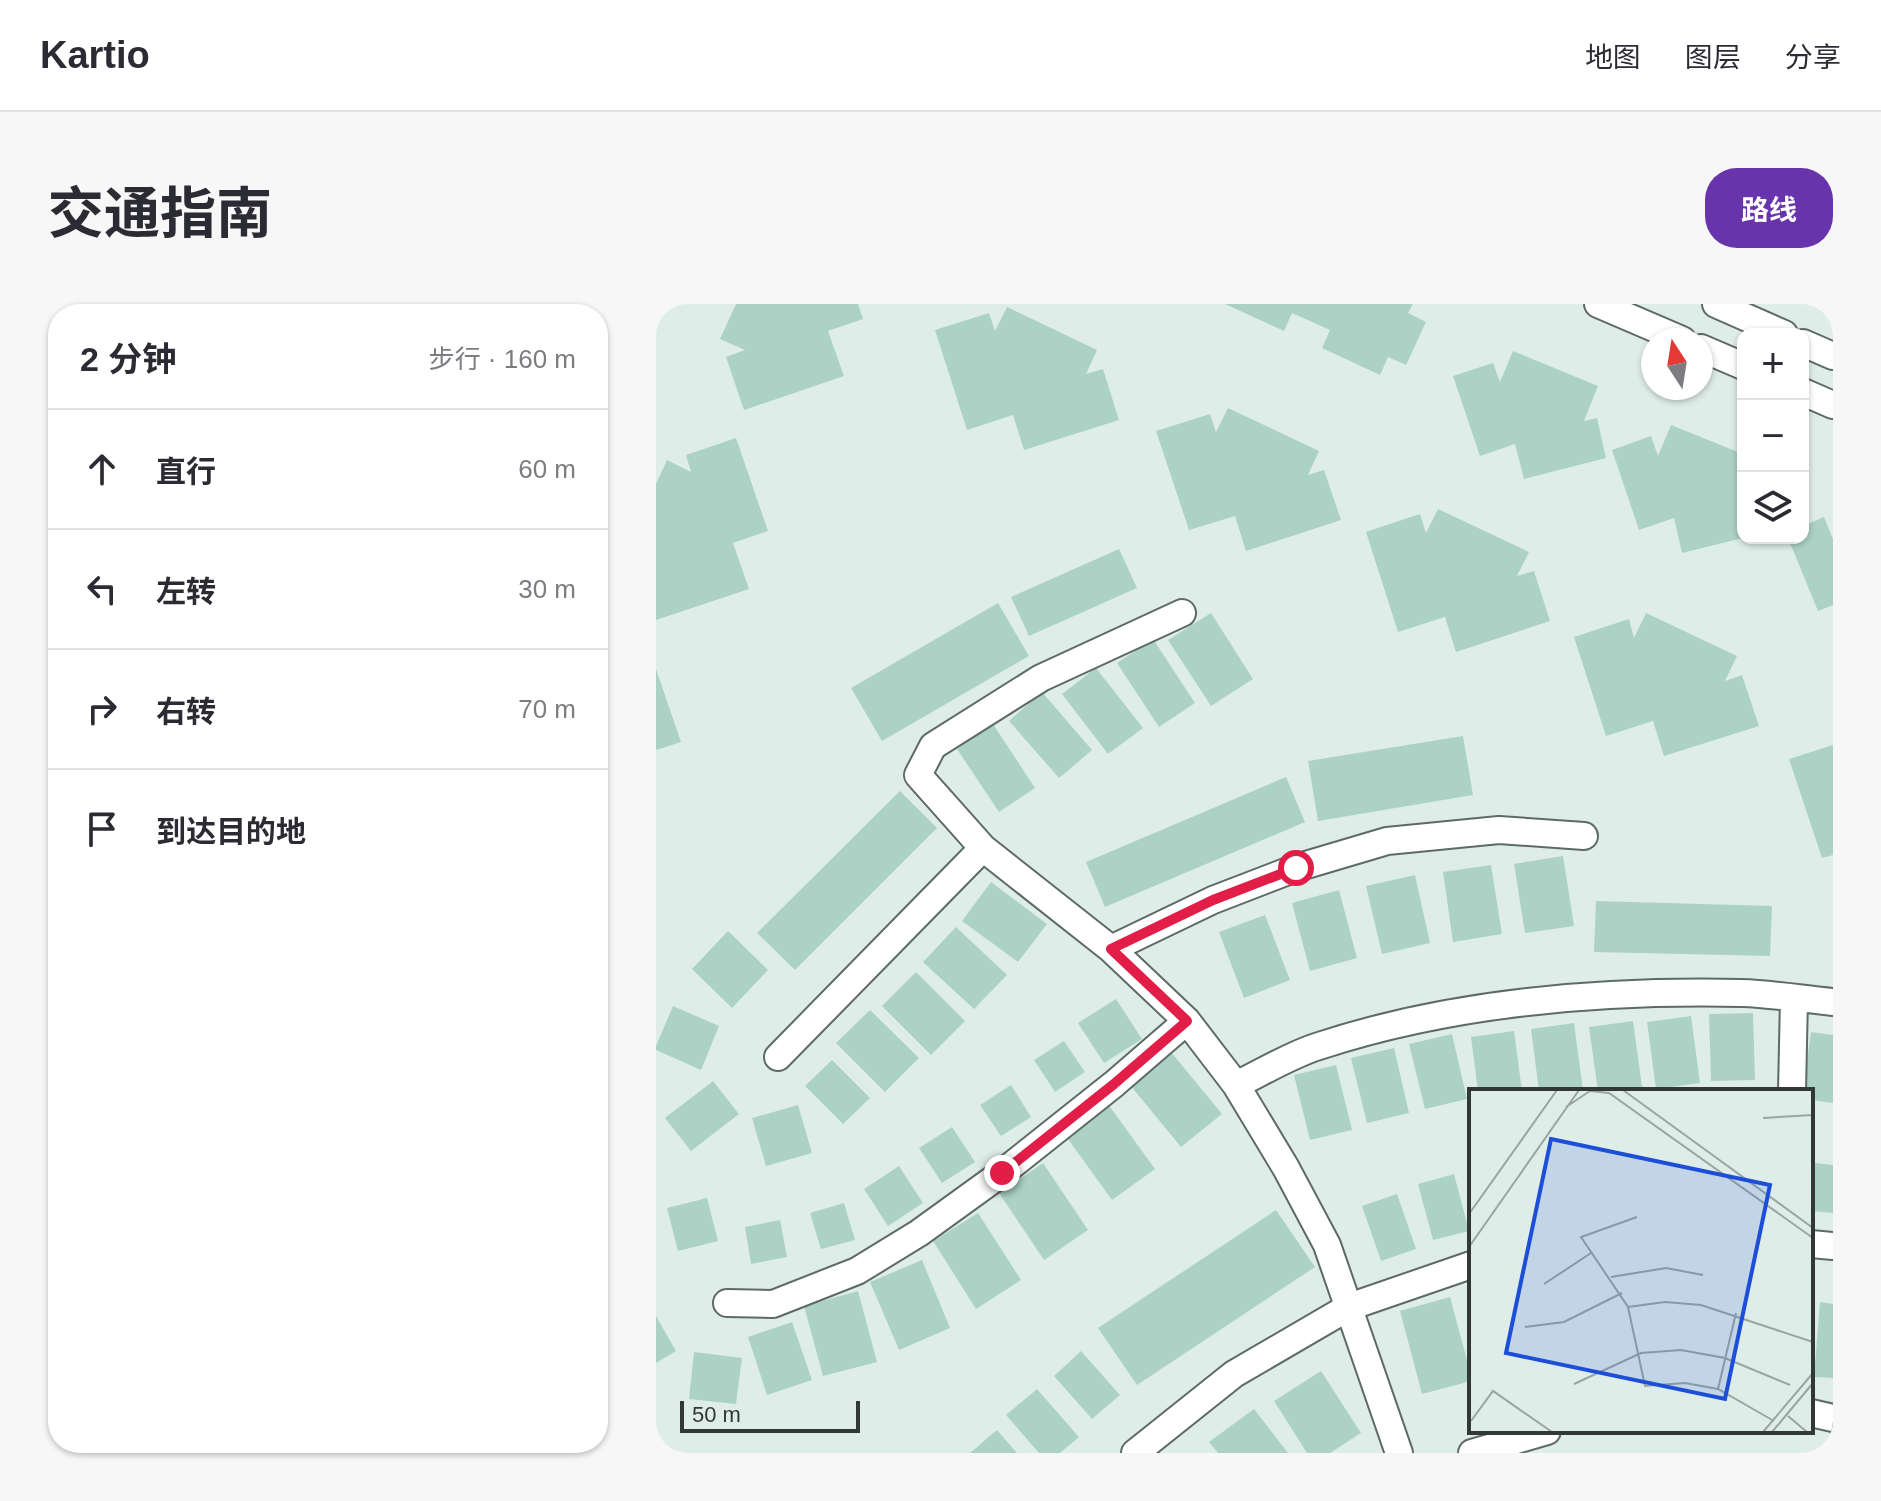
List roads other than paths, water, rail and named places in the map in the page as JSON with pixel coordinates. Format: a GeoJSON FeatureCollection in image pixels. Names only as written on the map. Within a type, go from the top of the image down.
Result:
{"type":"FeatureCollection","features":[{"type":"Feature","properties":{"kind":"street"},"geometry":{"type":"LineString","coordinates":[[1598,304],[1654,328]]}},
{"type":"Feature","properties":{"kind":"street"},"geometry":{"type":"LineString","coordinates":[[1716,304],[1770,328]]}},
{"type":"Feature","properties":{"kind":"street"},"geometry":{"type":"LineString","coordinates":[[1809,346],[1833,356]]}},
{"type":"Feature","properties":{"kind":"street"},"geometry":{"type":"LineString","coordinates":[[1713,353],[1737,363]]}},
{"type":"Feature","properties":{"kind":"street"},"geometry":{"type":"LineString","coordinates":[[1809,395],[1833,405]]}},
{"type":"Feature","properties":{"kind":"street"},"geometry":{"type":"LineString","coordinates":[[1182,613],[1041,678],[933,746],[918,775],[983,848],[1111,949],[1187,1021],[1236,1085],[1286,1168],[1327,1245],[1399,1453]]}},
{"type":"Feature","properties":{"kind":"street"},"geometry":{"type":"LineString","coordinates":[[1111,949],[1213,900],[1296,868],[1387,841],[1499,830],[1584,836]]}},
{"type":"Feature","properties":{"kind":"street"},"geometry":{"type":"LineString","coordinates":[[778,1057],[983,848]]}},
{"type":"Feature","properties":{"kind":"street"},"geometry":{"type":"LineString","coordinates":[[1236,1085],[1316,1046],[1419,1018],[1515,1002],[1609,995],[1714,993],[1833,1002]]}},
{"type":"Feature","properties":{"kind":"street"},"geometry":{"type":"LineString","coordinates":[[1792,1089],[1794,998]]}},
{"type":"Feature","properties":{"kind":"street"},"geometry":{"type":"LineString","coordinates":[[727,1303],[773,1304],[857,1271],[919,1233],[1002,1173],[1187,1021]]}},
{"type":"Feature","properties":{"kind":"street"},"geometry":{"type":"LineString","coordinates":[[1813,1244],[1833,1246]]}},
{"type":"Feature","properties":{"kind":"street"},"geometry":{"type":"LineString","coordinates":[[1135,1453],[1234,1374],[1349,1307],[1469,1266]]}},
{"type":"Feature","properties":{"kind":"street"},"geometry":{"type":"LineString","coordinates":[[1813,1413],[1833,1418]]}},
{"type":"Feature","properties":{"kind":"street"},"geometry":{"type":"LineString","coordinates":[[1472,1453],[1540,1433]]}}]}
